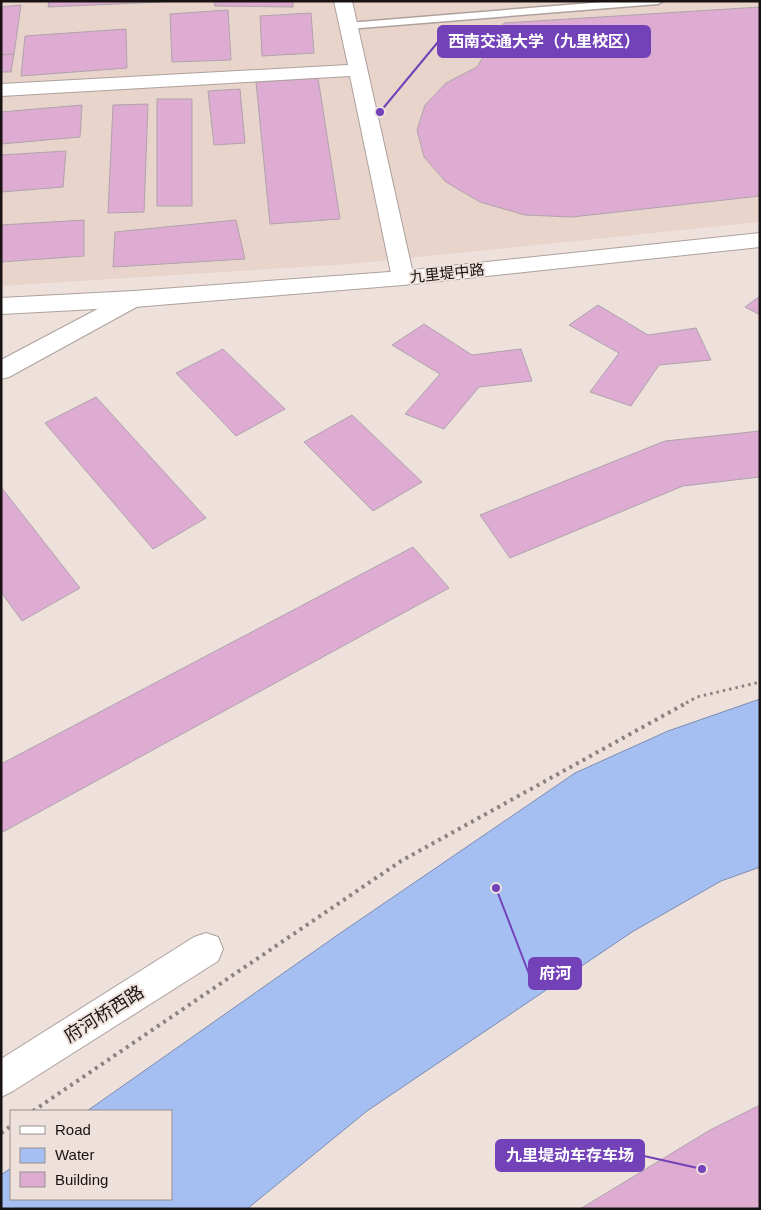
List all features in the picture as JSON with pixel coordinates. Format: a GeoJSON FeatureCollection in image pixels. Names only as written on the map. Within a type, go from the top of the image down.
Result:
{"type":"FeatureCollection","features":[{"type":"Feature","properties":{"kind":"street"},"geometry":{"type":"LineString","coordinates":[[343,1],[403,278]]}},
{"type":"Feature","properties":{"kind":"street"},"geometry":{"type":"LineString","coordinates":[[1,90],[358,70]]}},
{"type":"Feature","properties":{"kind":"street","name":"九里堤中路"},"geometry":{"type":"LineString","coordinates":[[1,306],[134,299],[403,278],[760,240]]}},
{"type":"Feature","properties":{"kind":"street","name":"九里堤中路"},"geometry":{"type":"LineString","coordinates":[[1,371],[134,299]]}},
{"type":"Feature","properties":{"kind":"street","name":"府河桥西路"},"geometry":{"type":"LineString","coordinates":[[1,1079],[206,949]]}},
{"type":"Feature","properties":{"kind":"lane"},"geometry":{"type":"LineString","coordinates":[[348,26],[658,1]]}},
{"type":"Feature","properties":{"kind":"path"},"geometry":{"type":"LineString","coordinates":[[34,1110],[401,861],[697,697],[760,682]]}},
{"type":"Feature","properties":{"kind":"shaded area"},"geometry":{"type":"Polygon","coordinates":[[[1,1],[760,1],[760,222],[351,264],[1,286],[1,1]]]}},
{"type":"Feature","properties":{"kind":"water"},"geometry":{"type":"Polygon","coordinates":[[[760,699],[760,867],[721,881],[632,932],[367,1111],[247,1209],[1,1209],[1,1175],[10,1169],[10,1200],[172,1200],[172,1110],[88,1110],[339,934],[575,773],[668,731],[760,699]]]}},
{"type":"Feature","properties":{"kind":"building"},"geometry":{"type":"Polygon","coordinates":[[[49,1],[162,1],[162,2],[48,7],[49,1]]]}},
{"type":"Feature","properties":{"kind":"building"},"geometry":{"type":"Polygon","coordinates":[[[214,1],[293,1],[293,7],[215,6],[214,1]]]}},
{"type":"Feature","properties":{"kind":"building"},"geometry":{"type":"Polygon","coordinates":[[[21,5],[14,54],[1,55],[1,7],[21,5]]]}},
{"type":"Feature","properties":{"kind":"building"},"geometry":{"type":"Polygon","coordinates":[[[760,7],[760,196],[572,217],[525,215],[480,202],[446,182],[424,157],[417,130],[425,105],[446,83],[477,67],[504,23],[760,7]]]}},
{"type":"Feature","properties":{"kind":"building"},"geometry":{"type":"Polygon","coordinates":[[[228,10],[231,60],[172,62],[170,14],[228,10]]]}},
{"type":"Feature","properties":{"kind":"building"},"geometry":{"type":"Polygon","coordinates":[[[311,13],[314,53],[262,56],[260,16],[311,13]]]}},
{"type":"Feature","properties":{"kind":"building"},"geometry":{"type":"Polygon","coordinates":[[[126,29],[127,68],[21,76],[25,36],[126,29]]]}},
{"type":"Feature","properties":{"kind":"building"},"geometry":{"type":"Polygon","coordinates":[[[14,54],[11,72],[1,72],[1,55],[14,54]]]}},
{"type":"Feature","properties":{"kind":"building"},"geometry":{"type":"Polygon","coordinates":[[[318,78],[340,219],[270,224],[256,82],[318,78]]]}},
{"type":"Feature","properties":{"kind":"building"},"geometry":{"type":"Polygon","coordinates":[[[240,89],[245,143],[214,145],[208,91],[240,89]]]}},
{"type":"Feature","properties":{"kind":"building"},"geometry":{"type":"Polygon","coordinates":[[[157,99],[192,99],[192,206],[157,206],[157,99]]]}},
{"type":"Feature","properties":{"kind":"building"},"geometry":{"type":"Polygon","coordinates":[[[148,104],[144,212],[108,213],[113,105],[148,104]]]}},
{"type":"Feature","properties":{"kind":"building"},"geometry":{"type":"Polygon","coordinates":[[[82,105],[80,137],[1,144],[1,112],[82,105]]]}},
{"type":"Feature","properties":{"kind":"building"},"geometry":{"type":"Polygon","coordinates":[[[66,151],[63,187],[1,192],[1,155],[66,151]]]}},
{"type":"Feature","properties":{"kind":"building"},"geometry":{"type":"Polygon","coordinates":[[[84,220],[84,256],[1,262],[1,225],[84,220]]]}},
{"type":"Feature","properties":{"kind":"building"},"geometry":{"type":"Polygon","coordinates":[[[236,220],[245,259],[113,267],[115,232],[236,220]]]}},
{"type":"Feature","properties":{"kind":"building"},"geometry":{"type":"Polygon","coordinates":[[[760,296],[760,315],[745,307],[760,296]]]}},
{"type":"Feature","properties":{"kind":"building"},"geometry":{"type":"Polygon","coordinates":[[[598,305],[648,335],[696,328],[711,360],[659,365],[631,406],[590,392],[619,353],[569,325],[598,305]]]}},
{"type":"Feature","properties":{"kind":"building"},"geometry":{"type":"Polygon","coordinates":[[[424,324],[472,355],[521,349],[532,381],[479,387],[444,429],[405,414],[440,374],[392,345],[424,324]]]}},
{"type":"Feature","properties":{"kind":"building"},"geometry":{"type":"Polygon","coordinates":[[[223,349],[285,409],[236,436],[176,373],[223,349]]]}},
{"type":"Feature","properties":{"kind":"building"},"geometry":{"type":"Polygon","coordinates":[[[96,397],[206,518],[153,549],[45,423],[96,397]]]}},
{"type":"Feature","properties":{"kind":"building"},"geometry":{"type":"Polygon","coordinates":[[[352,415],[422,482],[373,511],[304,442],[352,415]]]}},
{"type":"Feature","properties":{"kind":"building"},"geometry":{"type":"Polygon","coordinates":[[[760,431],[760,477],[683,486],[510,558],[480,515],[665,441],[760,431]]]}},
{"type":"Feature","properties":{"kind":"building"},"geometry":{"type":"Polygon","coordinates":[[[1,487],[80,588],[22,621],[1,592],[1,487]]]}},
{"type":"Feature","properties":{"kind":"building"},"geometry":{"type":"Polygon","coordinates":[[[413,547],[449,588],[1,833],[1,764],[413,547]]]}},
{"type":"Feature","properties":{"kind":"building"},"geometry":{"type":"Polygon","coordinates":[[[760,1105],[760,1209],[580,1209],[710,1130],[760,1105]]]}},
{"type":"Feature","properties":{"kind":"place","name":"西南交通大学（九里校区）"},"geometry":{"type":"Point","coordinates":[380,112]}},
{"type":"Feature","properties":{"kind":"place","name":"府河"},"geometry":{"type":"Point","coordinates":[496,888]}},
{"type":"Feature","properties":{"kind":"place","name":"九里堤动车存车场"},"geometry":{"type":"Point","coordinates":[702,1169]}}]}
